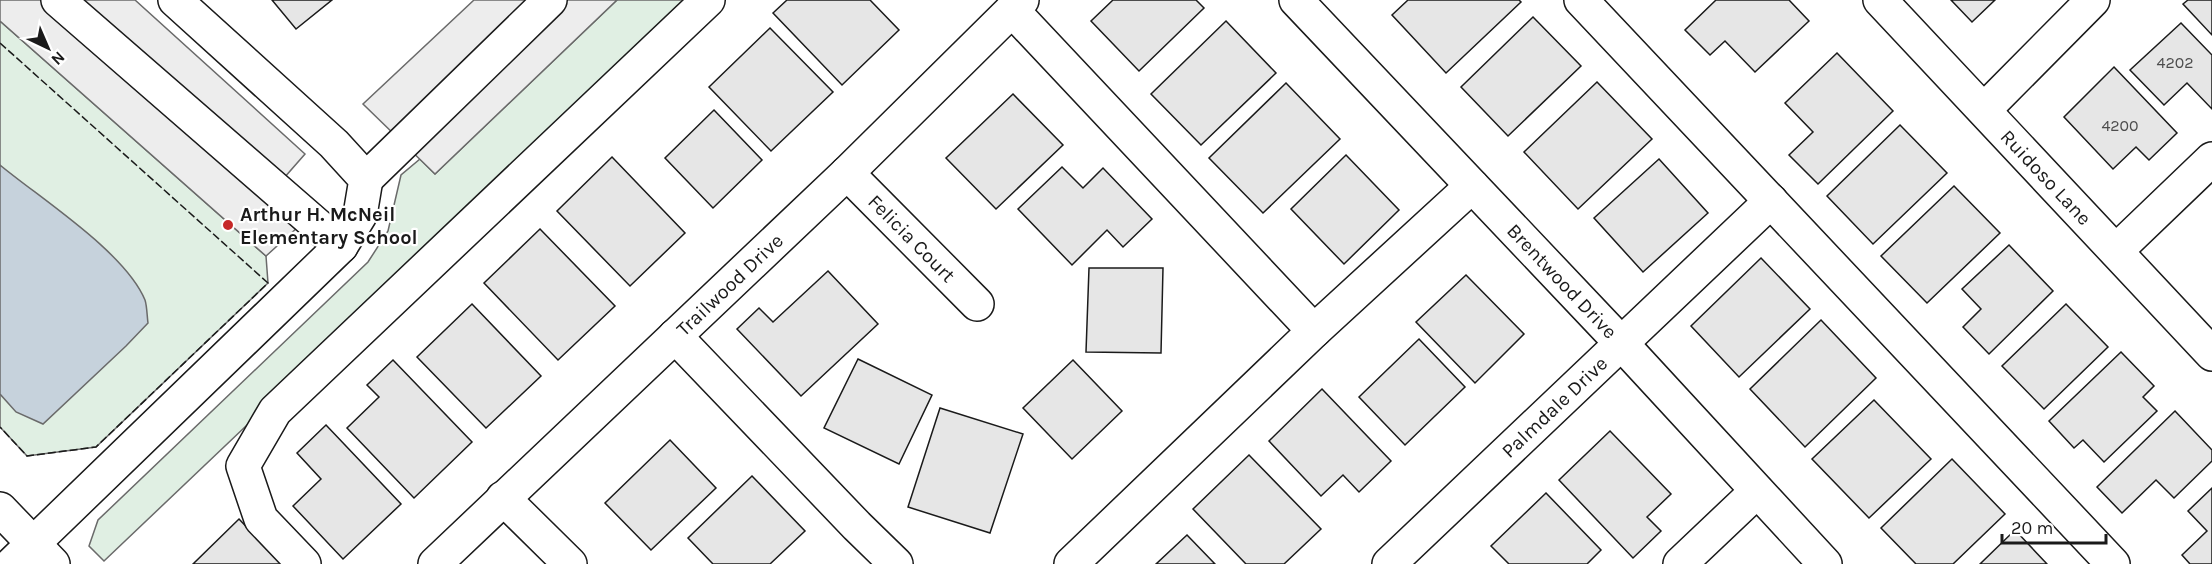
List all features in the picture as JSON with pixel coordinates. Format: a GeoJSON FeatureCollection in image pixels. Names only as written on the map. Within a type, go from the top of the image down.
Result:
{"type":"FeatureCollection","features":[{"type":"Feature","properties":{"kind":"street"},"geometry":{"type":"LineString","coordinates":[[58,0],[341,246]]}},
{"type":"Feature","properties":{"kind":"street"},"geometry":{"type":"LineString","coordinates":[[176,0],[334,144],[366,179]]}},
{"type":"Feature","properties":{"kind":"street"},"geometry":{"type":"LineString","coordinates":[[0,509],[32,557],[341,246],[360,214],[366,179],[550,0]]}},
{"type":"Feature","properties":{"kind":"street"},"geometry":{"type":"LineString","coordinates":[[304,564],[261,519],[243,466],[275,411],[708,0]]}},
{"type":"Feature","properties":{"kind":"street","name":"Brentwood Drive"},"geometry":{"type":"LineString","coordinates":[[1296,0],[1622,344],[1825,564]]}},
{"type":"Feature","properties":{"kind":"street"},"geometry":{"type":"LineString","coordinates":[[1581,0],[2113,564]]}},
{"type":"Feature","properties":{"kind":"street","name":"Ruidoso Lane"},"geometry":{"type":"LineString","coordinates":[[1880,0],[2212,354]]}},
{"type":"Feature","properties":{"kind":"street"},"geometry":{"type":"LineString","coordinates":[[1984,110],[2093,0]]}},
{"type":"Feature","properties":{"kind":"street"},"geometry":{"type":"LineString","coordinates":[[1017,5],[1314,331]]}},
{"type":"Feature","properties":{"kind":"street","name":"Trailwood Drive"},"geometry":{"type":"LineString","coordinates":[[435,564],[847,173],[1017,5]]}},
{"type":"Feature","properties":{"kind":"street"},"geometry":{"type":"LineString","coordinates":[[2116,251],[2212,159]]}},
{"type":"Feature","properties":{"kind":"street","name":"Felicia Court"},"geometry":{"type":"LineString","coordinates":[[847,173],[977,304]]}},
{"type":"Feature","properties":{"kind":"street"},"geometry":{"type":"LineString","coordinates":[[1071,564],[1314,331],[1472,186]]}},
{"type":"Feature","properties":{"kind":"street","name":"Palmdale Drive"},"geometry":{"type":"LineString","coordinates":[[1389,564],[1771,201]]}},
{"type":"Feature","properties":{"kind":"street"},"geometry":{"type":"LineString","coordinates":[[675,336],[856,526],[896,564]]}},
{"type":"Feature","properties":{"kind":"street"},"geometry":{"type":"LineString","coordinates":[[1680,564],[1757,491]]}},
{"type":"Feature","properties":{"kind":"street"},"geometry":{"type":"LineString","coordinates":[[503,498],[570,564]]}},
{"type":"Feature","properties":{"kind":"green space"},"geometry":{"type":"Polygon","coordinates":[[[617,0],[694,0],[104,561],[89,546],[98,520],[368,262],[388,231],[401,175],[420,159],[435,174],[617,0]]]}},
{"type":"Feature","properties":{"kind":"green space"},"geometry":{"type":"Polygon","coordinates":[[[0,21],[266,256],[268,283],[96,447],[27,456],[0,427],[0,21]]]}},
{"type":"Feature","properties":{"kind":"shaded area"},"geometry":{"type":"Polygon","coordinates":[[[0,0],[135,0],[305,154],[284,178],[319,208],[266,256],[0,21],[0,0]]]}},
{"type":"Feature","properties":{"kind":"shaded area"},"geometry":{"type":"Polygon","coordinates":[[[474,0],[617,0],[435,174],[363,104],[474,0]]]}},
{"type":"Feature","properties":{"kind":"shaded area"},"geometry":{"type":"Polygon","coordinates":[[[0,165],[80,227],[120,263],[135,282],[146,305],[148,323],[43,424],[16,412],[0,394],[0,165]]]}},
{"type":"Feature","properties":{"kind":"building"},"geometry":{"type":"Polygon","coordinates":[[[272,0],[332,0],[296,29],[272,0]]]}},
{"type":"Feature","properties":{"kind":"building"},"geometry":{"type":"Polygon","coordinates":[[[787,0],[870,0],[899,30],[842,85],[773,13],[787,0]]]}},
{"type":"Feature","properties":{"kind":"building"},"geometry":{"type":"Polygon","coordinates":[[[1113,0],[1196,0],[1204,8],[1139,71],[1091,21],[1113,0]]]}},
{"type":"Feature","properties":{"kind":"building"},"geometry":{"type":"Polygon","coordinates":[[[1408,0],[1519,0],[1521,2],[1446,73],[1392,15],[1408,0]]]}},
{"type":"Feature","properties":{"kind":"building"},"geometry":{"type":"Polygon","coordinates":[[[1716,0],[1789,0],[1809,21],[1755,72],[1725,41],[1710,55],[1685,30],[1716,0]]]}},
{"type":"Feature","properties":{"kind":"building"},"geometry":{"type":"Polygon","coordinates":[[[1951,0],[1995,0],[1972,22],[1951,0]]]}},
{"type":"Feature","properties":{"kind":"building"},"geometry":{"type":"Polygon","coordinates":[[[2188,0],[2212,0],[2212,35],[2183,4],[2188,0]]]}},
{"type":"Feature","properties":{"kind":"building"},"geometry":{"type":"Polygon","coordinates":[[[1533,17],[1581,66],[1508,136],[1461,87],[1533,17]]]}},
{"type":"Feature","properties":{"kind":"building"},"geometry":{"type":"Polygon","coordinates":[[[1226,21],[1276,73],[1201,145],[1151,94],[1226,21]]]}},
{"type":"Feature","properties":{"kind":"building"},"geometry":{"type":"Polygon","coordinates":[[[2181,23],[2212,55],[2212,109],[2187,83],[2164,105],[2130,70],[2181,23]]]}},
{"type":"Feature","properties":{"kind":"building"},"geometry":{"type":"Polygon","coordinates":[[[770,28],[833,92],[771,151],[709,87],[770,28]]]}},
{"type":"Feature","properties":{"kind":"building"},"geometry":{"type":"Polygon","coordinates":[[[1837,53],[1893,111],[1818,184],[1789,155],[1813,132],[1785,103],[1837,53]]]}},
{"type":"Feature","properties":{"kind":"building"},"geometry":{"type":"Polygon","coordinates":[[[2114,67],[2177,133],[2149,160],[2136,147],[2113,169],[2064,117],[2114,67]]]}},
{"type":"Feature","properties":{"kind":"building"},"geometry":{"type":"Polygon","coordinates":[[[1597,82],[1652,139],[1578,209],[1524,152],[1597,82]]]}},
{"type":"Feature","properties":{"kind":"building"},"geometry":{"type":"Polygon","coordinates":[[[1286,83],[1340,139],[1263,213],[1209,158],[1286,83]]]}},
{"type":"Feature","properties":{"kind":"building"},"geometry":{"type":"Polygon","coordinates":[[[1013,94],[1063,145],[996,209],[946,158],[1013,94]]]}},
{"type":"Feature","properties":{"kind":"building"},"geometry":{"type":"Polygon","coordinates":[[[714,110],[762,160],[713,208],[665,158],[714,110]]]}},
{"type":"Feature","properties":{"kind":"building"},"geometry":{"type":"Polygon","coordinates":[[[1900,125],[1947,173],[1873,244],[1827,196],[1900,125]]]}},
{"type":"Feature","properties":{"kind":"building"},"geometry":{"type":"Polygon","coordinates":[[[1346,155],[1399,210],[1344,264],[1291,209],[1346,155]]]}},
{"type":"Feature","properties":{"kind":"building"},"geometry":{"type":"Polygon","coordinates":[[[612,157],[685,233],[630,286],[557,211],[612,157]]]}},
{"type":"Feature","properties":{"kind":"building"},"geometry":{"type":"Polygon","coordinates":[[[1659,159],[1708,213],[1643,272],[1594,218],[1659,159]]]}},
{"type":"Feature","properties":{"kind":"building"},"geometry":{"type":"Polygon","coordinates":[[[1062,167],[1083,188],[1103,168],[1152,219],[1123,247],[1107,230],[1072,265],[1018,209],[1062,167]]]}},
{"type":"Feature","properties":{"kind":"building"},"geometry":{"type":"Polygon","coordinates":[[[1954,186],[2000,233],[1927,303],[1881,256],[1954,186]]]}},
{"type":"Feature","properties":{"kind":"building"},"geometry":{"type":"Polygon","coordinates":[[[540,229],[615,306],[558,360],[484,283],[540,229]]]}},
{"type":"Feature","properties":{"kind":"building"},"geometry":{"type":"Polygon","coordinates":[[[2009,245],[2053,291],[1989,354],[1963,327],[1981,309],[1962,289],[2009,245]]]}},
{"type":"Feature","properties":{"kind":"building"},"geometry":{"type":"Polygon","coordinates":[[[1761,258],[1810,309],[1739,377],[1691,326],[1761,258]]]}},
{"type":"Feature","properties":{"kind":"building"},"geometry":{"type":"Polygon","coordinates":[[[1089,268],[1163,268],[1161,353],[1086,352],[1089,268]]]}},
{"type":"Feature","properties":{"kind":"building"},"geometry":{"type":"Polygon","coordinates":[[[828,271],[878,324],[801,396],[737,329],[759,308],[773,322],[828,271]]]}},
{"type":"Feature","properties":{"kind":"building"},"geometry":{"type":"Polygon","coordinates":[[[1466,275],[1524,334],[1475,383],[1416,322],[1466,275]]]}},
{"type":"Feature","properties":{"kind":"building"},"geometry":{"type":"Polygon","coordinates":[[[472,304],[541,376],[486,428],[417,357],[472,304]]]}},
{"type":"Feature","properties":{"kind":"building"},"geometry":{"type":"Polygon","coordinates":[[[2066,304],[2108,347],[2044,409],[2002,366],[2066,304]]]}},
{"type":"Feature","properties":{"kind":"building"},"geometry":{"type":"Polygon","coordinates":[[[1821,320],[1876,378],[1805,447],[1750,389],[1821,320]]]}},
{"type":"Feature","properties":{"kind":"building"},"geometry":{"type":"Polygon","coordinates":[[[1419,339],[1465,387],[1405,445],[1359,397],[1419,339]]]}},
{"type":"Feature","properties":{"kind":"building"},"geometry":{"type":"Polygon","coordinates":[[[2121,352],[2154,386],[2143,397],[2157,411],[2104,462],[2083,440],[2074,448],[2049,421],[2121,352]]]}},
{"type":"Feature","properties":{"kind":"building"},"geometry":{"type":"Polygon","coordinates":[[[858,359],[932,395],[899,464],[824,428],[858,359]]]}},
{"type":"Feature","properties":{"kind":"building"},"geometry":{"type":"Polygon","coordinates":[[[393,360],[472,442],[414,498],[347,428],[379,397],[367,385],[393,360]]]}},
{"type":"Feature","properties":{"kind":"building"},"geometry":{"type":"Polygon","coordinates":[[[1073,360],[1122,411],[1072,459],[1023,408],[1073,360]]]}},
{"type":"Feature","properties":{"kind":"building"},"geometry":{"type":"Polygon","coordinates":[[[1322,389],[1391,461],[1359,492],[1343,475],[1321,496],[1269,441],[1322,389]]]}},
{"type":"Feature","properties":{"kind":"building"},"geometry":{"type":"Polygon","coordinates":[[[1874,400],[1931,459],[1869,518],[1812,459],[1874,400]]]}},
{"type":"Feature","properties":{"kind":"building"},"geometry":{"type":"Polygon","coordinates":[[[940,408],[1023,434],[990,533],[908,507],[940,408]]]}},
{"type":"Feature","properties":{"kind":"building"},"geometry":{"type":"Polygon","coordinates":[[[2175,411],[2212,450],[2212,461],[2174,498],[2156,480],[2122,513],[2097,487],[2175,411]]]}},
{"type":"Feature","properties":{"kind":"building"},"geometry":{"type":"Polygon","coordinates":[[[326,425],[401,504],[343,559],[293,506],[321,479],[297,453],[326,425]]]}},
{"type":"Feature","properties":{"kind":"building"},"geometry":{"type":"Polygon","coordinates":[[[1610,431],[1671,494],[1647,517],[1661,531],[1633,558],[1559,480],[1610,431]]]}},
{"type":"Feature","properties":{"kind":"building"},"geometry":{"type":"Polygon","coordinates":[[[670,440],[716,488],[651,550],[605,503],[670,440]]]}},
{"type":"Feature","properties":{"kind":"building"},"geometry":{"type":"Polygon","coordinates":[[[1249,455],[1321,529],[1284,564],[1246,564],[1193,509],[1249,455]]]}},
{"type":"Feature","properties":{"kind":"building"},"geometry":{"type":"Polygon","coordinates":[[[1952,459],[2005,514],[1953,564],[1916,564],[1881,528],[1952,459]]]}},
{"type":"Feature","properties":{"kind":"building"},"geometry":{"type":"Polygon","coordinates":[[[752,476],[805,531],[770,564],[713,564],[688,538],[752,476]]]}},
{"type":"Feature","properties":{"kind":"building"},"geometry":{"type":"Polygon","coordinates":[[[2212,488],[2212,564],[2190,564],[2182,555],[2207,531],[2188,511],[2212,488]]]}},
{"type":"Feature","properties":{"kind":"building"},"geometry":{"type":"Polygon","coordinates":[[[1546,493],[1601,550],[1587,564],[1509,564],[1491,546],[1546,493]]]}},
{"type":"Feature","properties":{"kind":"building"},"geometry":{"type":"Polygon","coordinates":[[[239,519],[282,564],[193,564],[239,519]]]}},
{"type":"Feature","properties":{"kind":"building"},"geometry":{"type":"Polygon","coordinates":[[[2015,530],[2047,564],[1980,564],[2015,530]]]}},
{"type":"Feature","properties":{"kind":"building"},"geometry":{"type":"Polygon","coordinates":[[[1187,535],[1215,564],[1156,564],[1187,535]]]}},
{"type":"Feature","properties":{"kind":"fence"},"geometry":{"type":"LineString","coordinates":[[0,43],[268,283],[96,447],[27,456],[0,427]]}},
{"type":"Feature","properties":{"kind":"place","name":"Arthur H. McNeil Elementary School"},"geometry":{"type":"Point","coordinates":[228,225]}}]}
